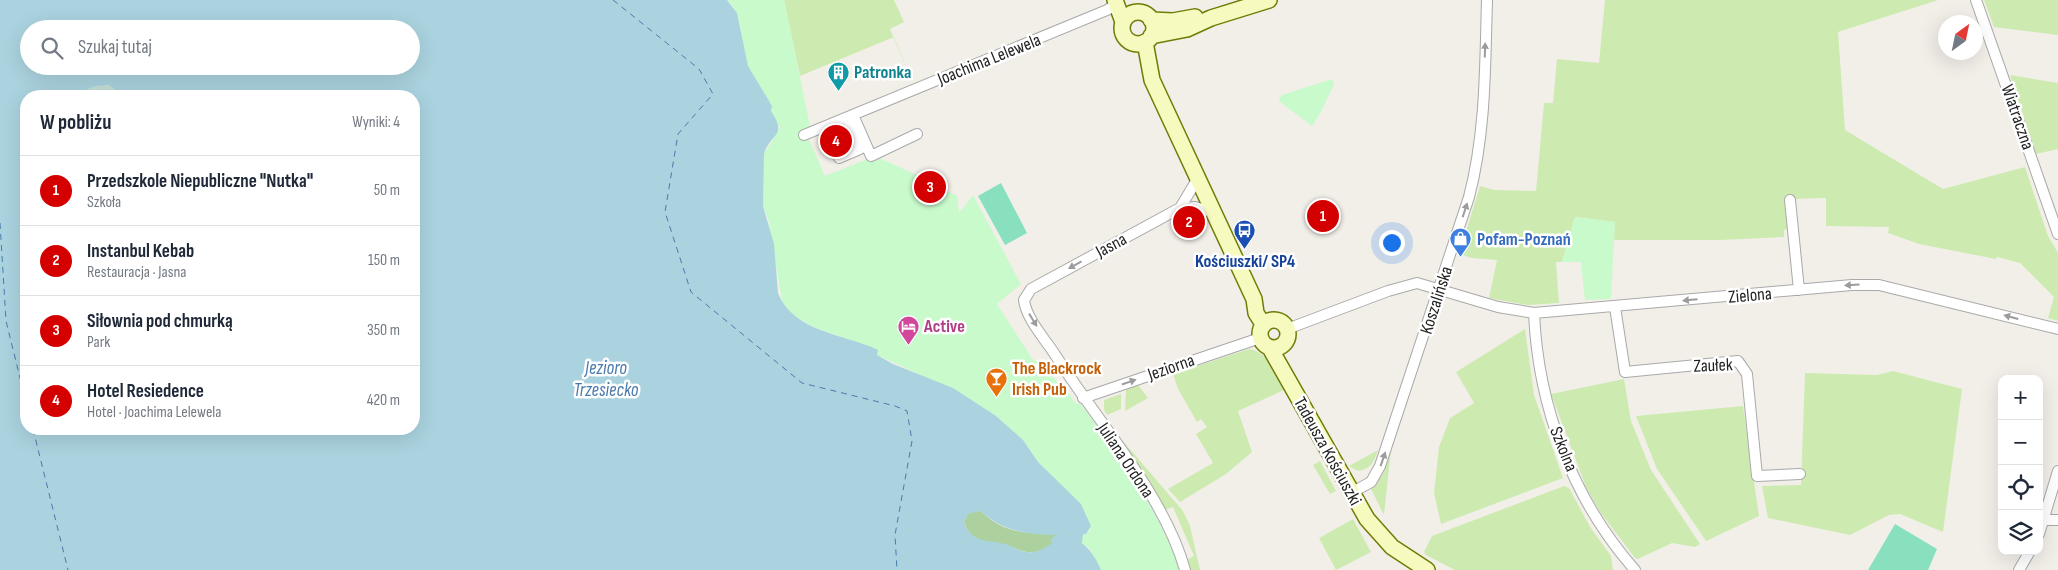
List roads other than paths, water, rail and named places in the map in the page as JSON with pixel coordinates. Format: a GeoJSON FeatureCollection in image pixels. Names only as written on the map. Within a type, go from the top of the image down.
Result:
{"type":"FeatureCollection","features":[{"type":"Feature","properties":{"kind":"street"},"geometry":{"type":"LineString","coordinates":[[1143,40],[1154,25],[1151,20],[1139,12],[1128,18],[1123,34],[1143,40],[1186,30],[1211,18],[1269,0]]}},
{"type":"Feature","properties":{"kind":"street","name":"Koszalińska"},"geometry":{"type":"LineString","coordinates":[[1351,494],[1371,482],[1376,475],[1469,197],[1479,150],[1483,113],[1487,0]]}},
{"type":"Feature","properties":{"kind":"street","name":"Wiatraczna"},"geometry":{"type":"LineString","coordinates":[[1976,0],[2058,234]]}},
{"type":"Feature","properties":{"kind":"street"},"geometry":{"type":"LineString","coordinates":[[1116,2],[1128,18]]}},
{"type":"Feature","properties":{"kind":"street","name":"Joachima Lelewela"},"geometry":{"type":"LineString","coordinates":[[804,135],[1107,10],[1116,2]]}},
{"type":"Feature","properties":{"kind":"street"},"geometry":{"type":"LineString","coordinates":[[1151,20],[1173,21],[1198,17],[1211,18]]}},
{"type":"Feature","properties":{"kind":"street","name":"Tadeusza Kościuszki"},"geometry":{"type":"LineString","coordinates":[[1143,40],[1152,80],[1254,299],[1285,376],[1291,382],[1367,520],[1392,547],[1426,570]]}},
{"type":"Feature","properties":{"kind":"street"},"geometry":{"type":"LineString","coordinates":[[849,116],[871,156],[918,134]]}},
{"type":"Feature","properties":{"kind":"street"},"geometry":{"type":"LineString","coordinates":[[839,158],[860,149],[849,116]]}},
{"type":"Feature","properties":{"kind":"street"},"geometry":{"type":"LineString","coordinates":[[1180,208],[1198,178]]}},
{"type":"Feature","properties":{"kind":"street"},"geometry":{"type":"LineString","coordinates":[[1790,200],[1799,290]]}},
{"type":"Feature","properties":{"kind":"street"},"geometry":{"type":"LineString","coordinates":[[1180,208],[1195,207],[1215,213]]}},
{"type":"Feature","properties":{"kind":"street","name":"Jasna"},"geometry":{"type":"LineString","coordinates":[[1042,283],[1180,208]]}},
{"type":"Feature","properties":{"kind":"street","name":"Juliana Ordona"},"geometry":{"type":"LineString","coordinates":[[1042,283],[1027,293],[1024,300],[1025,306],[1083,398],[1164,517],[1185,570]]}},
{"type":"Feature","properties":{"kind":"street"},"geometry":{"type":"LineString","coordinates":[[1269,335],[1287,339],[1288,329],[1409,284],[1417,283],[1439,290]]}},
{"type":"Feature","properties":{"kind":"street","name":"Zielona"},"geometry":{"type":"LineString","coordinates":[[1439,290],[1498,306],[1534,313],[1863,284],[1885,286],[2058,329]]}},
{"type":"Feature","properties":{"kind":"street","name":"Zaułek"},"geometry":{"type":"LineString","coordinates":[[1615,307],[1624,372],[1738,361],[1747,374],[1757,476],[1800,474]]}},
{"type":"Feature","properties":{"kind":"street","name":"Szkolna"},"geometry":{"type":"LineString","coordinates":[[1534,313],[1544,397],[1558,437],[1590,509],[1634,570]]}},
{"type":"Feature","properties":{"kind":"street","name":"Jeziorna"},"geometry":{"type":"LineString","coordinates":[[1083,398],[1269,335]]}},
{"type":"Feature","properties":{"kind":"street"},"geometry":{"type":"LineString","coordinates":[[2058,471],[2044,520],[2058,520]]}},
{"type":"Feature","properties":{"kind":"street"},"geometry":{"type":"LineString","coordinates":[[2020,570],[2028,555]]}},
{"type":"Feature","properties":{"kind":"water","name":"Jezioro Trzesiecko"},"geometry":{"type":"Polygon","coordinates":[[[0,0],[727,0],[737,13],[748,66],[772,106],[771,111],[778,126],[776,134],[764,154],[763,206],[774,244],[778,293],[785,306],[807,324],[876,349],[878,350],[877,355],[893,364],[953,388],[996,416],[1023,440],[1038,462],[1081,504],[1091,526],[1086,534],[1044,535],[1017,531],[992,520],[981,511],[968,514],[964,522],[971,534],[986,541],[1005,544],[1030,552],[1063,539],[1071,539],[1078,541],[1089,550],[1101,570],[0,570],[0,0]]]}},
{"type":"Feature","properties":{"kind":"waterway"},"geometry":{"type":"LineString","coordinates":[[1056,541],[1063,539],[1077,541],[1078,534]]}},
{"type":"Feature","properties":{"kind":"place","name":"Patronka"},"geometry":{"type":"Point","coordinates":[838,91]}},
{"type":"Feature","properties":{"kind":"place","name":"Hotel Resiedence"},"geometry":{"type":"Point","coordinates":[836,141]}},
{"type":"Feature","properties":{"kind":"place","name":"Siłownia pod chmurką"},"geometry":{"type":"Point","coordinates":[930,187]}},
{"type":"Feature","properties":{"kind":"place","name":"Przedszkole Niepubliczne \"Nutka\""},"geometry":{"type":"Point","coordinates":[1323,216]}},
{"type":"Feature","properties":{"kind":"place","name":"Instanbul Kebab"},"geometry":{"type":"Point","coordinates":[1189,222]}},
{"type":"Feature","properties":{"kind":"place","name":"Kościuszki/ SP4"},"geometry":{"type":"Point","coordinates":[1245,250]}},
{"type":"Feature","properties":{"kind":"place","name":"Pofam-Poznań"},"geometry":{"type":"Point","coordinates":[1461,258]}},
{"type":"Feature","properties":{"kind":"place","name":"Active"},"geometry":{"type":"Point","coordinates":[908,345]}},
{"type":"Feature","properties":{"kind":"place","name":"The Blackrock Irish Pub"},"geometry":{"type":"Point","coordinates":[996,397]}}]}
